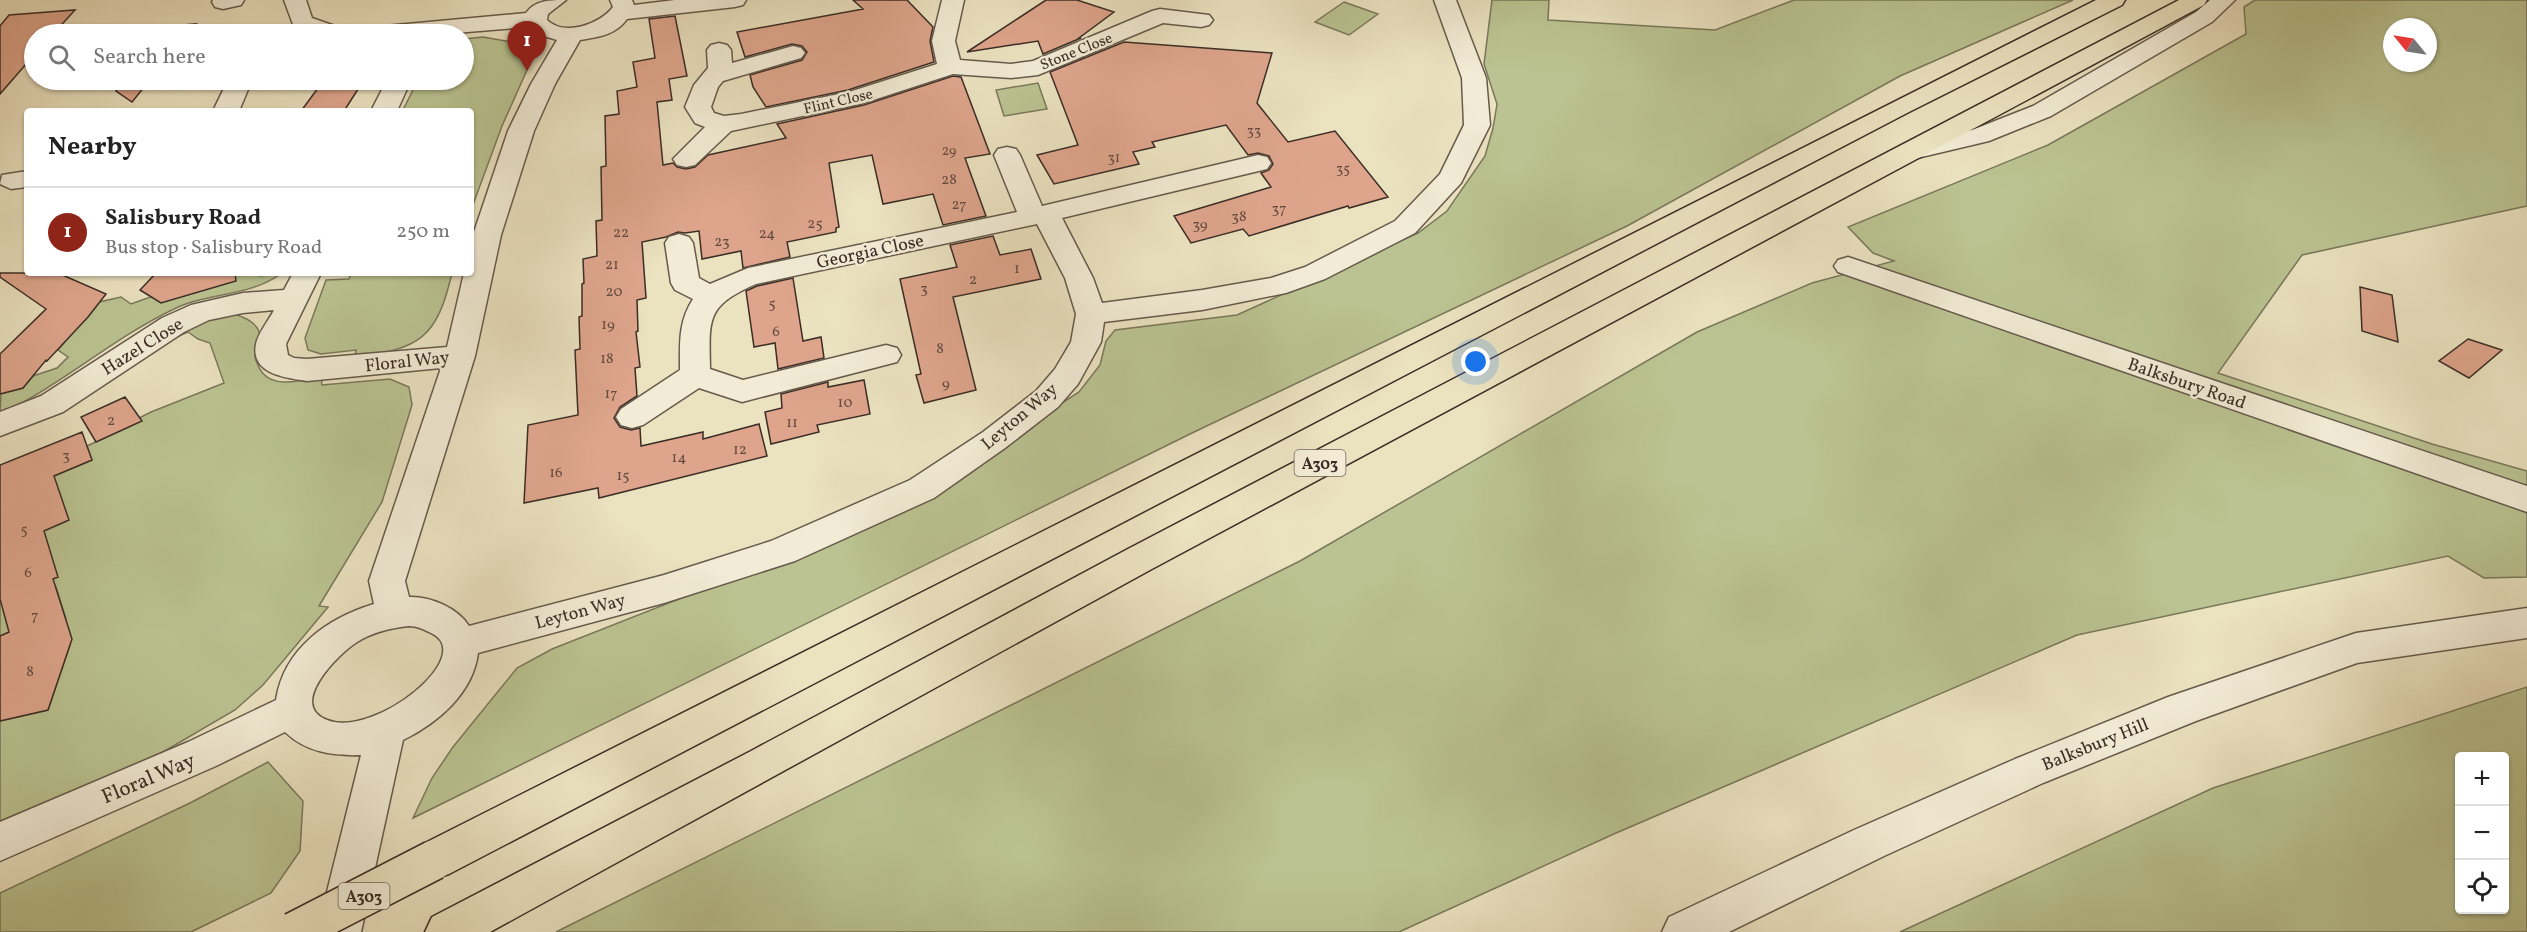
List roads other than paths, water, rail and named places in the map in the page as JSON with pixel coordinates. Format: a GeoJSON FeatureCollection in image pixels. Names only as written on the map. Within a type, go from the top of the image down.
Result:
{"type":"FeatureCollection","features":[{"type":"Feature","properties":{"kind":"highway","name":"A303"},"geometry":{"type":"LineString","coordinates":[[447,932],[1148,555],[2196,0]]}},
{"type":"Feature","properties":{"kind":"highway","name":"A303"},"geometry":{"type":"LineString","coordinates":[[294,932],[1900,107],[2111,1]]}},
{"type":"Feature","properties":{"kind":"street"},"geometry":{"type":"LineString","coordinates":[[295,0],[302,24]]}},
{"type":"Feature","properties":{"kind":"street"},"geometry":{"type":"LineString","coordinates":[[474,26],[534,19],[542,7],[555,0]]}},
{"type":"Feature","properties":{"kind":"street"},"geometry":{"type":"LineString","coordinates":[[534,19],[536,25],[544,31],[572,34],[587,32],[608,24],[621,6],[735,0]]}},
{"type":"Feature","properties":{"kind":"street"},"geometry":{"type":"LineString","coordinates":[[951,67],[942,52],[943,37],[953,0]]}},
{"type":"Feature","properties":{"kind":"street"},"geometry":{"type":"LineString","coordinates":[[1143,0],[1160,16]]}},
{"type":"Feature","properties":{"kind":"street"},"geometry":{"type":"LineString","coordinates":[[1007,155],[1078,278],[1091,314],[1202,300],[1276,286],[1315,273],[1405,227],[1452,177],[1477,125],[1474,78],[1445,0]]}},
{"type":"Feature","properties":{"kind":"street"},"geometry":{"type":"LineString","coordinates":[[1913,151],[1980,136],[2042,111],[2204,18],[2224,0]]}},
{"type":"Feature","properties":{"kind":"street","name":"Stone Close"},"geometry":{"type":"LineString","coordinates":[[951,67],[1011,71],[1038,68],[1160,16],[1201,20]]}},
{"type":"Feature","properties":{"kind":"street"},"geometry":{"type":"LineString","coordinates":[[394,612],[387,581],[460,356],[487,236],[521,131],[543,84],[572,34]]}},
{"type":"Feature","properties":{"kind":"street"},"geometry":{"type":"LineString","coordinates":[[686,159],[723,124],[704,118],[698,107],[706,85],[720,69],[719,51]]}},
{"type":"Feature","properties":{"kind":"street"},"geometry":{"type":"LineString","coordinates":[[716,75],[793,53]]}},
{"type":"Feature","properties":{"kind":"street","name":"Flint Close"},"geometry":{"type":"LineString","coordinates":[[723,124],[855,98],[951,67]]}},
{"type":"Feature","properties":{"kind":"street"},"geometry":{"type":"LineString","coordinates":[[227,108],[235,90]]}},
{"type":"Feature","properties":{"kind":"street"},"geometry":{"type":"LineString","coordinates":[[385,108],[394,90]]}},
{"type":"Feature","properties":{"kind":"street","name":"Georgia Close"},"geometry":{"type":"LineString","coordinates":[[710,296],[725,286],[748,277],[1040,215],[1258,163]]}},
{"type":"Feature","properties":{"kind":"street"},"geometry":{"type":"LineString","coordinates":[[679,243],[685,283],[710,296],[695,318],[694,375]]}},
{"type":"Feature","properties":{"kind":"street","name":"Balksbury Road"},"geometry":{"type":"LineString","coordinates":[[1848,266],[2527,498]]}},
{"type":"Feature","properties":{"kind":"street","name":"Floral Way"},"geometry":{"type":"LineString","coordinates":[[302,283],[271,344],[273,360],[287,368],[307,370],[460,356]]}},
{"type":"Feature","properties":{"kind":"street","name":"Hazel Close"},"geometry":{"type":"LineString","coordinates":[[0,425],[52,404],[173,325],[201,312],[243,303],[302,283]]}},
{"type":"Feature","properties":{"kind":"street","name":"Leyton Way"},"geometry":{"type":"LineString","coordinates":[[461,643],[664,589],[783,551],[922,489],[994,440],[1047,399],[1066,376],[1086,342],[1091,314]]}},
{"type":"Feature","properties":{"kind":"street"},"geometry":{"type":"LineString","coordinates":[[694,375],[742,391],[886,355]]}},
{"type":"Feature","properties":{"kind":"street"},"geometry":{"type":"LineString","coordinates":[[632,417],[694,375]]}},
{"type":"Feature","properties":{"kind":"street"},"geometry":{"type":"LineString","coordinates":[[419,611],[439,616],[454,628],[461,643],[460,662],[451,682],[434,701],[412,718],[386,731],[359,739],[335,739],[315,734],[301,724],[294,709],[294,689],[304,669],[321,649],[351,628],[368,619],[394,612],[419,611]]}},
{"type":"Feature","properties":{"kind":"street","name":"Balksbury Hill"},"geometry":{"type":"LineString","coordinates":[[1684,932],[1869,843],[2029,771],[2182,709],[2356,648],[2527,623]]}},
{"type":"Feature","properties":{"kind":"street","name":"Floral Way"},"geometry":{"type":"LineString","coordinates":[[0,843],[201,754],[294,709]]}},
{"type":"Feature","properties":{"kind":"street"},"geometry":{"type":"LineString","coordinates":[[339,932],[386,731]]}},
{"type":"Feature","properties":{"kind":"place","name":"Salisbury Road"},"geometry":{"type":"Point","coordinates":[527,71]}}]}
